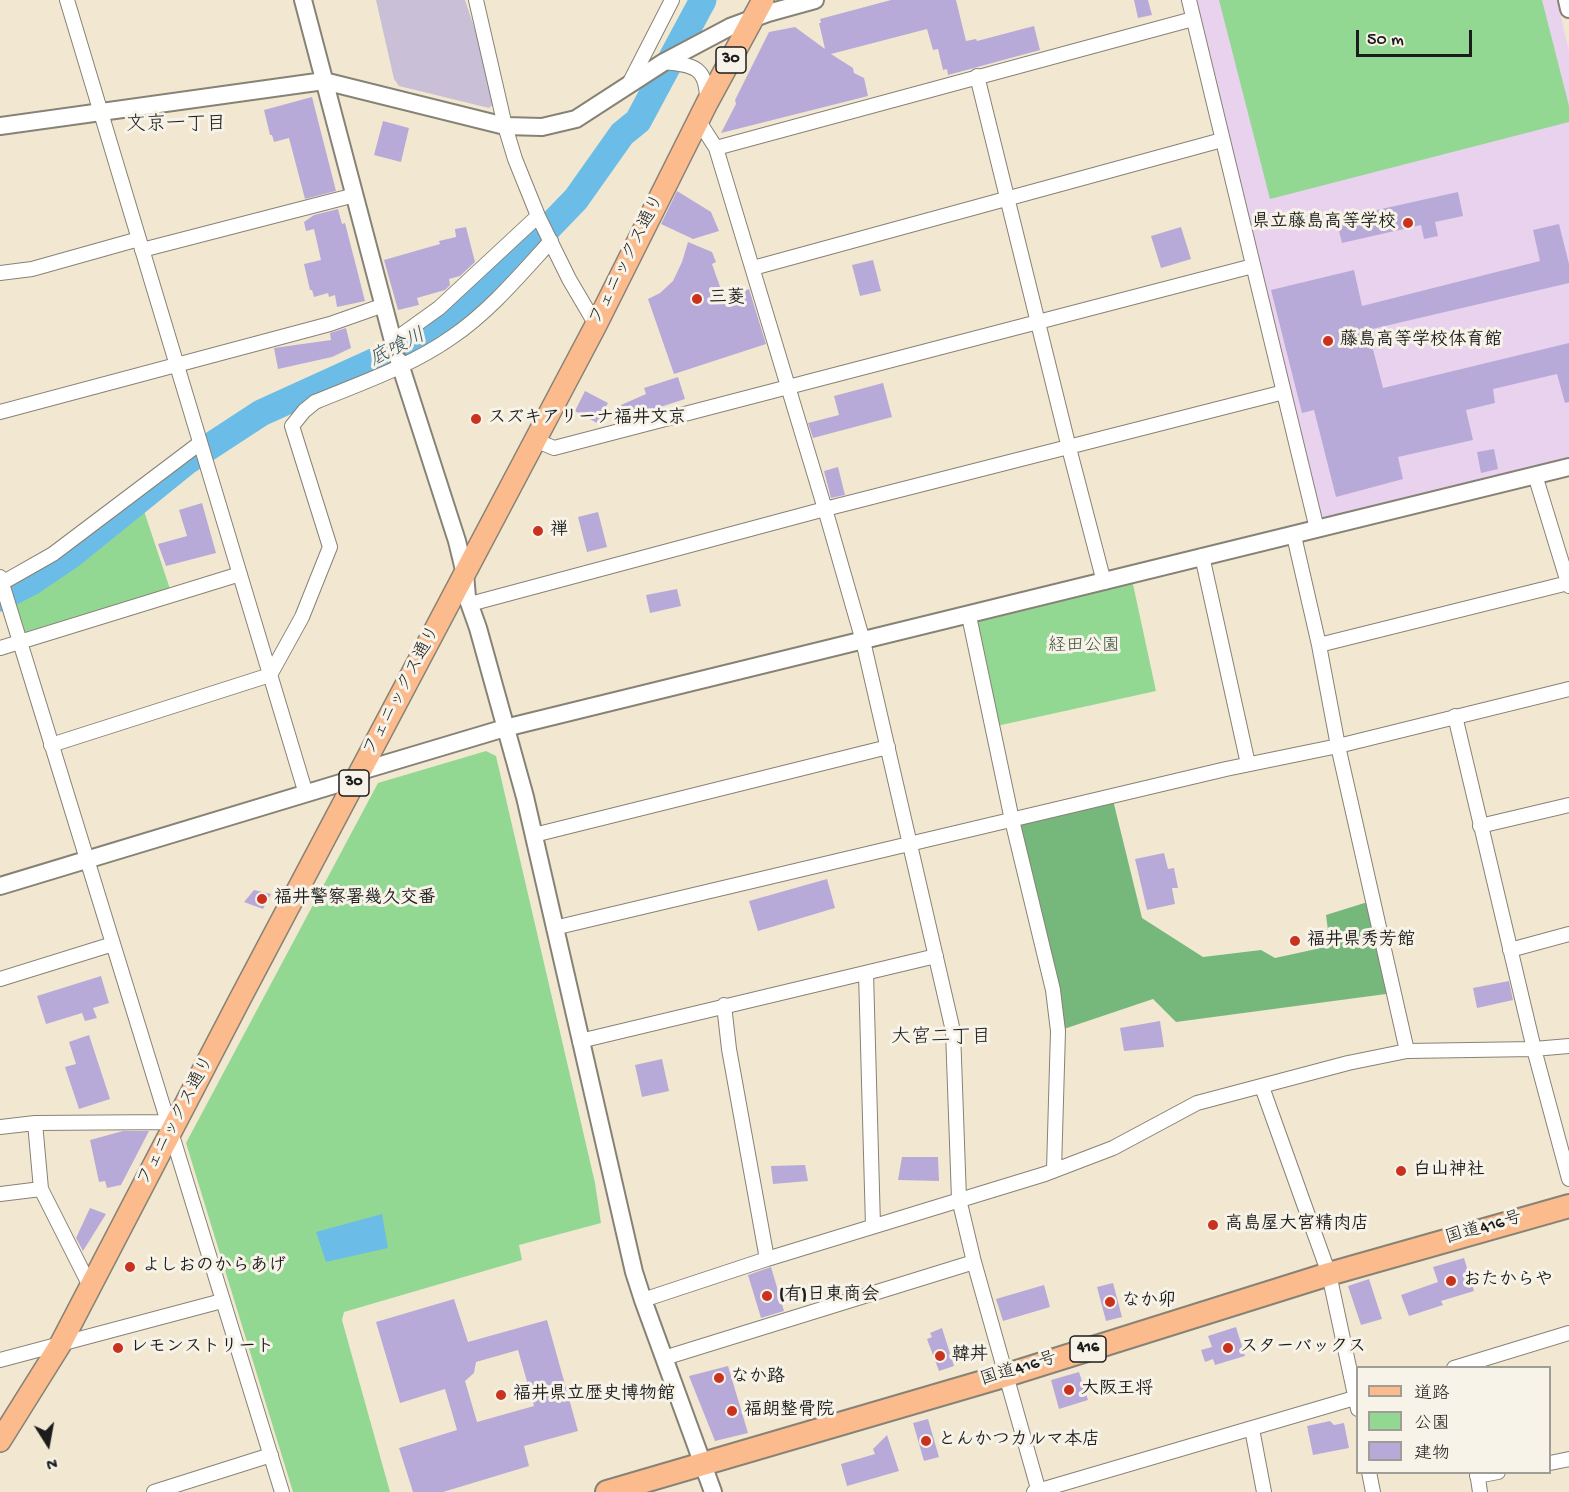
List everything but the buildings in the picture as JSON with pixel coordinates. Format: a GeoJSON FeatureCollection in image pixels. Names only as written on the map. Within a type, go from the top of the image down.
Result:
{"type":"FeatureCollection","features":[{"type":"Feature","properties":{"kind":"highway","name":"国道416号"},"geometry":{"type":"LineString","coordinates":[[607,1492],[1006,1375],[1329,1274],[1569,1206]]}},
{"type":"Feature","properties":{"kind":"main road","name":"フェニックス通り"},"geometry":{"type":"LineString","coordinates":[[0,1441],[60,1345],[171,1126],[465,574],[596,324],[703,111],[759,9]]}},
{"type":"Feature","properties":{"kind":"street"},"geometry":{"type":"LineString","coordinates":[[67,0],[306,794]]}},
{"type":"Feature","properties":{"kind":"street"},"geometry":{"type":"LineString","coordinates":[[303,0],[393,341],[439,308],[538,216]]}},
{"type":"Feature","properties":{"kind":"street"},"geometry":{"type":"LineString","coordinates":[[476,0],[505,126],[515,159],[550,242],[596,324]]}},
{"type":"Feature","properties":{"kind":"street"},"geometry":{"type":"LineString","coordinates":[[633,82],[672,0]]}},
{"type":"Feature","properties":{"kind":"street"},"geometry":{"type":"LineString","coordinates":[[0,126],[324,81],[505,126],[536,128],[567,122],[586,113],[664,62],[759,9],[815,0]]}},
{"type":"Feature","properties":{"kind":"street"},"geometry":{"type":"LineString","coordinates":[[1189,0],[1317,530]]}},
{"type":"Feature","properties":{"kind":"street"},"geometry":{"type":"LineString","coordinates":[[1567,0],[1569,9]]}},
{"type":"Feature","properties":{"kind":"street"},"geometry":{"type":"LineString","coordinates":[[716,148],[1193,19]]}},
{"type":"Feature","properties":{"kind":"street"},"geometry":{"type":"LineString","coordinates":[[664,62],[690,66],[699,72],[705,81],[703,111],[753,267],[786,386],[863,641],[953,1031],[959,1199],[1037,1492],[1252,1428],[1356,1401]]}},
{"type":"Feature","properties":{"kind":"street"},"geometry":{"type":"LineString","coordinates":[[978,76],[1104,582]]}},
{"type":"Feature","properties":{"kind":"street"},"geometry":{"type":"LineString","coordinates":[[753,267],[1222,140]]}},
{"type":"Feature","properties":{"kind":"street"},"geometry":{"type":"LineString","coordinates":[[0,273],[141,245],[354,195]]}},
{"type":"Feature","properties":{"kind":"street"},"geometry":{"type":"LineString","coordinates":[[51,745],[270,675],[302,617],[330,547],[292,426],[315,402],[400,364],[450,338],[479,317],[550,242]]}},
{"type":"Feature","properties":{"kind":"street"},"geometry":{"type":"LineString","coordinates":[[535,440],[554,448],[1253,266]]}},
{"type":"Feature","properties":{"kind":"street"},"geometry":{"type":"LineString","coordinates":[[0,412],[330,324],[384,305]]}},
{"type":"Feature","properties":{"kind":"street"},"geometry":{"type":"LineString","coordinates":[[400,364],[457,541],[470,604],[525,797],[623,1227],[643,1300],[713,1492]]}},
{"type":"Feature","properties":{"kind":"street"},"geometry":{"type":"LineString","coordinates":[[470,604],[825,509],[1284,392]]}},
{"type":"Feature","properties":{"kind":"street"},"geometry":{"type":"LineString","coordinates":[[200,443],[53,554],[3,586],[282,1492]]}},
{"type":"Feature","properties":{"kind":"street"},"geometry":{"type":"LineString","coordinates":[[0,886],[306,794],[505,728],[1569,467]]}},
{"type":"Feature","properties":{"kind":"street"},"geometry":{"type":"LineString","coordinates":[[1319,645],[1568,584],[1535,475]]}},
{"type":"Feature","properties":{"kind":"street"},"geometry":{"type":"LineString","coordinates":[[1294,536],[1319,645],[1338,746],[1407,1051]]}},
{"type":"Feature","properties":{"kind":"street"},"geometry":{"type":"LineString","coordinates":[[1202,556],[1248,764]]}},
{"type":"Feature","properties":{"kind":"street"},"geometry":{"type":"LineString","coordinates":[[0,648],[240,574]]}},
{"type":"Feature","properties":{"kind":"street"},"geometry":{"type":"LineString","coordinates":[[969,616],[1012,820],[1053,990],[1058,1031],[1054,1170]]}},
{"type":"Feature","properties":{"kind":"street"},"geometry":{"type":"LineString","coordinates":[[554,928],[1248,764],[1338,746],[1569,689]]}},
{"type":"Feature","properties":{"kind":"street"},"geometry":{"type":"LineString","coordinates":[[1455,716],[1534,1049],[1569,1179]]}},
{"type":"Feature","properties":{"kind":"street"},"geometry":{"type":"LineString","coordinates":[[534,835],[888,747]]}},
{"type":"Feature","properties":{"kind":"street"},"geometry":{"type":"LineString","coordinates":[[1480,826],[1569,805]]}},
{"type":"Feature","properties":{"kind":"street"},"geometry":{"type":"LineString","coordinates":[[1510,950],[1569,934]]}},
{"type":"Feature","properties":{"kind":"street"},"geometry":{"type":"LineString","coordinates":[[0,979],[113,944]]}},
{"type":"Feature","properties":{"kind":"street"},"geometry":{"type":"LineString","coordinates":[[580,1041],[936,956]]}},
{"type":"Feature","properties":{"kind":"street"},"geometry":{"type":"LineString","coordinates":[[866,973],[873,1226]]}},
{"type":"Feature","properties":{"kind":"street"},"geometry":{"type":"LineString","coordinates":[[724,1005],[729,1049],[767,1259]]}},
{"type":"Feature","properties":{"kind":"street"},"geometry":{"type":"LineString","coordinates":[[643,1300],[1054,1170],[1113,1148],[1197,1103],[1348,1063],[1407,1051],[1534,1049],[1569,1046]]}},
{"type":"Feature","properties":{"kind":"street"},"geometry":{"type":"LineString","coordinates":[[1262,1087],[1329,1274],[1356,1396]]}},
{"type":"Feature","properties":{"kind":"street"},"geometry":{"type":"LineString","coordinates":[[0,1127],[35,1123],[171,1126]]}},
{"type":"Feature","properties":{"kind":"street"},"geometry":{"type":"LineString","coordinates":[[35,1123],[41,1189],[90,1286]]}},
{"type":"Feature","properties":{"kind":"street"},"geometry":{"type":"LineString","coordinates":[[0,1194],[41,1189]]}},
{"type":"Feature","properties":{"kind":"street"},"geometry":{"type":"LineString","coordinates":[[664,1358],[974,1262]]}},
{"type":"Feature","properties":{"kind":"street"},"geometry":{"type":"LineString","coordinates":[[0,1360],[222,1301]]}},
{"type":"Feature","properties":{"kind":"street"},"geometry":{"type":"LineString","coordinates":[[1459,1366],[1569,1332]]}},
{"type":"Feature","properties":{"kind":"street"},"geometry":{"type":"LineString","coordinates":[[1252,1428],[1264,1492]]}},
{"type":"Feature","properties":{"kind":"street"},"geometry":{"type":"LineString","coordinates":[[154,1492],[271,1455]]}},
{"type":"Feature","properties":{"kind":"street"},"geometry":{"type":"LineString","coordinates":[[1551,1463],[1569,1459]]}},
{"type":"Feature","properties":{"kind":"street"},"geometry":{"type":"LineString","coordinates":[[1369,1474],[1372,1492]]}},
{"type":"Feature","properties":{"kind":"street"},"geometry":{"type":"LineString","coordinates":[[1477,1474],[1480,1492]]}},
{"type":"Feature","properties":{"kind":"shaded area"},"geometry":{"type":"Polygon","coordinates":[[[376,0],[465,0],[479,42],[494,104],[489,108],[399,86],[394,79],[376,0]]]}},
{"type":"Feature","properties":{"kind":"shaded area"},"geometry":{"type":"Polygon","coordinates":[[[1195,0],[1557,0],[1569,51],[1569,458],[1321,520],[1195,0]]]}},
{"type":"Feature","properties":{"kind":"green space"},"geometry":{"type":"Polygon","coordinates":[[[1219,0],[1542,0],[1569,106],[1569,122],[1270,199],[1219,0]]]}},
{"type":"Feature","properties":{"kind":"green space"},"geometry":{"type":"Polygon","coordinates":[[[142,505],[172,595],[20,643],[6,598],[142,505]]]}},
{"type":"Feature","properties":{"kind":"green space","name":"経田公園"},"geometry":{"type":"Polygon","coordinates":[[[1131,575],[1156,691],[992,727],[969,616],[1131,575]]]}},
{"type":"Feature","properties":{"kind":"green space"},"geometry":{"type":"Polygon","coordinates":[[[486,751],[496,756],[595,1183],[601,1223],[519,1245],[522,1260],[344,1312],[342,1320],[390,1492],[293,1492],[186,1143],[378,783],[486,751]]]}},
{"type":"Feature","properties":{"kind":"green space"},"geometry":{"type":"Polygon","coordinates":[[[1112,796],[1142,918],[1203,957],[1261,950],[1275,958],[1330,946],[1326,915],[1374,900],[1401,992],[1176,1022],[1153,999],[1058,1031],[1014,819],[1112,796]]]}},
{"type":"Feature","properties":{"kind":"water"},"geometry":{"type":"Polygon","coordinates":[[[382,1214],[388,1248],[326,1262],[316,1232],[382,1214]]]}},
{"type":"Feature","properties":{"kind":"waterway","name":"底喰川"},"geometry":{"type":"LineString","coordinates":[[0,598],[31,582],[71,555],[186,462],[261,413],[406,347],[450,321],[492,286],[576,199],[622,134],[638,121],[703,0]]}},
{"type":"Feature","properties":{"kind":"place","name":"県立藤島高等学校"},"geometry":{"type":"Point","coordinates":[1408,223]}},
{"type":"Feature","properties":{"kind":"place","name":"三菱"},"geometry":{"type":"Point","coordinates":[697,299]}},
{"type":"Feature","properties":{"kind":"place","name":"藤島高等学校体育館"},"geometry":{"type":"Point","coordinates":[1328,341]}},
{"type":"Feature","properties":{"kind":"place","name":"スズキアリーナ福井文京"},"geometry":{"type":"Point","coordinates":[476,419]}},
{"type":"Feature","properties":{"kind":"place","name":"禅"},"geometry":{"type":"Point","coordinates":[538,531]}},
{"type":"Feature","properties":{"kind":"place","name":"福井警察署幾久交番"},"geometry":{"type":"Point","coordinates":[262,899]}},
{"type":"Feature","properties":{"kind":"place","name":"福井県秀芳館"},"geometry":{"type":"Point","coordinates":[1295,941]}},
{"type":"Feature","properties":{"kind":"place","name":"白山神社"},"geometry":{"type":"Point","coordinates":[1401,1171]}},
{"type":"Feature","properties":{"kind":"place","name":"高島屋大宮精肉店"},"geometry":{"type":"Point","coordinates":[1213,1225]}},
{"type":"Feature","properties":{"kind":"place","name":"よしおのからあげ"},"geometry":{"type":"Point","coordinates":[130,1267]}},
{"type":"Feature","properties":{"kind":"place","name":"おたからや"},"geometry":{"type":"Point","coordinates":[1451,1281]}},
{"type":"Feature","properties":{"kind":"place","name":"(有)日東商会"},"geometry":{"type":"Point","coordinates":[767,1296]}},
{"type":"Feature","properties":{"kind":"place","name":"なか卯"},"geometry":{"type":"Point","coordinates":[1110,1302]}},
{"type":"Feature","properties":{"kind":"place","name":"レモンストリート"},"geometry":{"type":"Point","coordinates":[118,1348]}},
{"type":"Feature","properties":{"kind":"place","name":"スターバックス"},"geometry":{"type":"Point","coordinates":[1228,1348]}},
{"type":"Feature","properties":{"kind":"place","name":"韓丼"},"geometry":{"type":"Point","coordinates":[940,1356]}},
{"type":"Feature","properties":{"kind":"place","name":"なか路"},"geometry":{"type":"Point","coordinates":[719,1378]}},
{"type":"Feature","properties":{"kind":"place","name":"大阪王将"},"geometry":{"type":"Point","coordinates":[1069,1390]}},
{"type":"Feature","properties":{"kind":"place","name":"福井県立歴史博物館"},"geometry":{"type":"Point","coordinates":[501,1395]}},
{"type":"Feature","properties":{"kind":"place","name":"福朗整骨院"},"geometry":{"type":"Point","coordinates":[732,1411]}},
{"type":"Feature","properties":{"kind":"place","name":"とんかつカルマ本店"},"geometry":{"type":"Point","coordinates":[926,1441]}},
{"type":"Feature","properties":{"kind":"district","name":"文京一丁目"},"geometry":{"type":"Point","coordinates":[176,126]}},
{"type":"Feature","properties":{"kind":"district","name":"大宮二丁目"},"geometry":{"type":"Point","coordinates":[941,1039]}}]}
